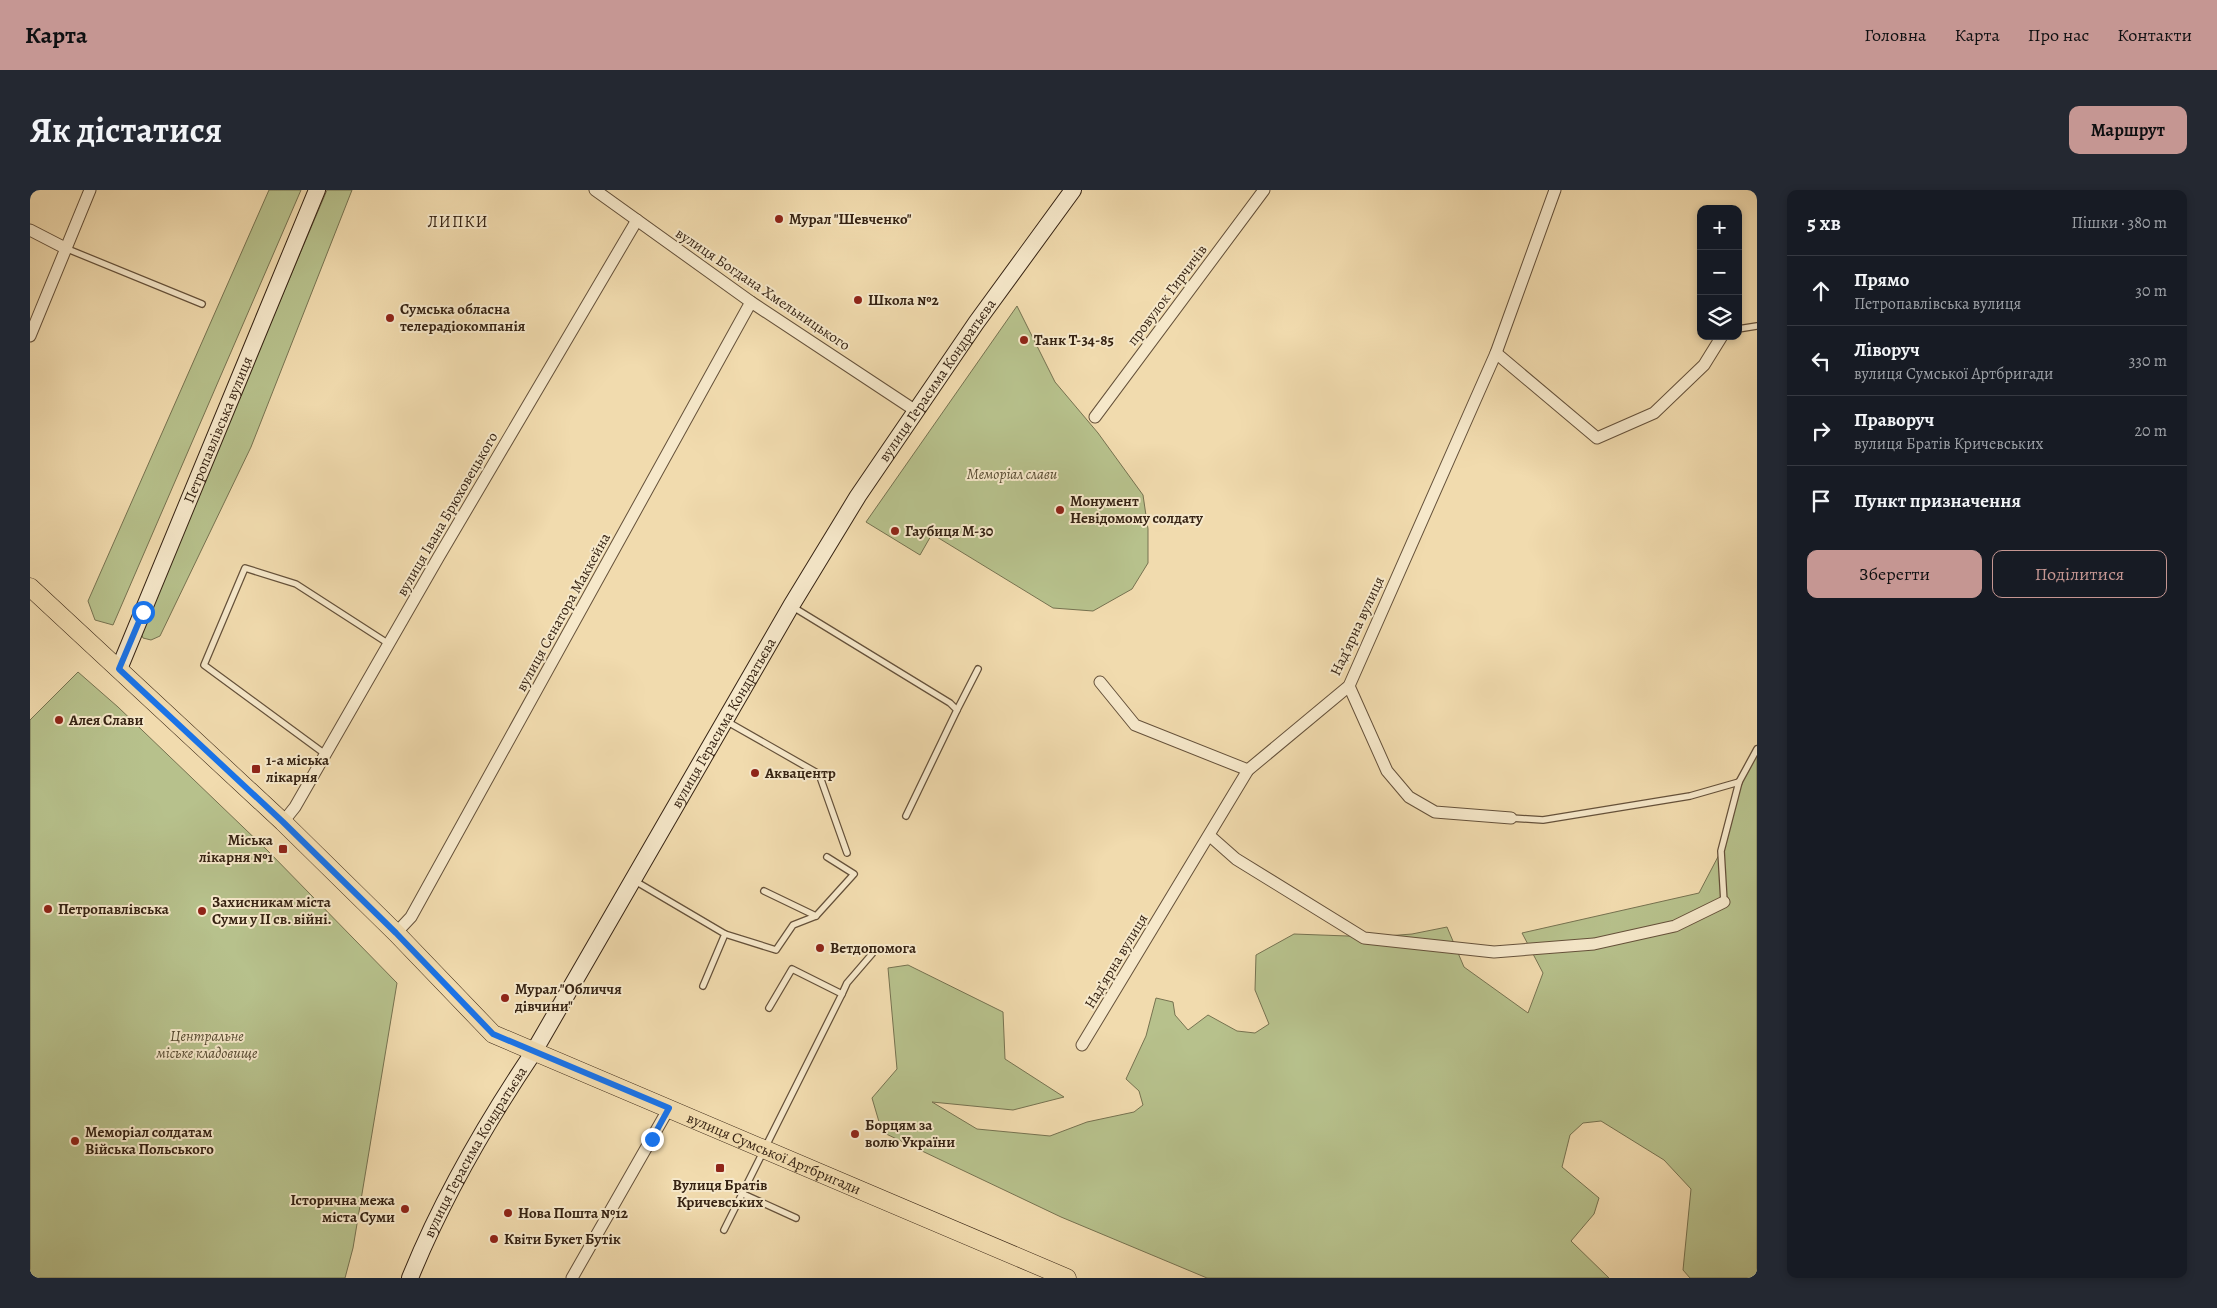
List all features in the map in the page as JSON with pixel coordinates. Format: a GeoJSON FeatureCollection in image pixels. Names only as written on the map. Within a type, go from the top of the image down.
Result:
{"type":"FeatureCollection","features":[{"type":"Feature","properties":{"kind":"main road","name":"вулиця Сумської Артбригади"},"geometry":{"type":"LineString","coordinates":[[30,586],[283,822],[396,933],[493,1034],[533,1053],[669,1108],[1067,1278]]}},
{"type":"Feature","properties":{"kind":"street"},"geometry":{"type":"LineString","coordinates":[[30,336],[90,190]]}},
{"type":"Feature","properties":{"kind":"street","name":"Петропавлівська вулиця"},"geometry":{"type":"LineString","coordinates":[[119,669],[317,190]]}},
{"type":"Feature","properties":{"kind":"street","name":"вулиця Богдана Хмельницького"},"geometry":{"type":"LineString","coordinates":[[594,190],[751,302],[916,411]]}},
{"type":"Feature","properties":{"kind":"street","name":"вулиця Герасима Кондратьєва"},"geometry":{"type":"LineString","coordinates":[[410,1278],[424,1245],[496,1108],[533,1053],[724,720],[858,496],[1073,190]]}},
{"type":"Feature","properties":{"kind":"street","name":"провулок Гирчичів"},"geometry":{"type":"LineString","coordinates":[[1095,417],[1264,190]]}},
{"type":"Feature","properties":{"kind":"street","name":"Надʼярна вулиця"},"geometry":{"type":"LineString","coordinates":[[1082,1045],[1210,836],[1248,770],[1348,686],[1496,353],[1555,190]]}},
{"type":"Feature","properties":{"kind":"street","name":"вулиця Івана Брюховецького"},"geometry":{"type":"LineString","coordinates":[[283,822],[295,807],[637,220]]}},
{"type":"Feature","properties":{"kind":"street"},"geometry":{"type":"LineString","coordinates":[[30,230],[65,248]]}},
{"type":"Feature","properties":{"kind":"street","name":"вулиця Сенатора Маккейна"},"geometry":{"type":"LineString","coordinates":[[396,933],[411,917],[751,302]]}},
{"type":"Feature","properties":{"kind":"street"},"geometry":{"type":"LineString","coordinates":[[1496,353],[1597,438],[1654,413],[1704,365],[1720,340]]}},
{"type":"Feature","properties":{"kind":"street"},"geometry":{"type":"LineString","coordinates":[[1100,682],[1135,725],[1248,770]]}},
{"type":"Feature","properties":{"kind":"street"},"geometry":{"type":"LineString","coordinates":[[1348,686],[1386,771],[1409,797],[1435,812],[1510,818]]}},
{"type":"Feature","properties":{"kind":"street"},"geometry":{"type":"LineString","coordinates":[[1210,836],[1236,859],[1364,938],[1494,952],[1594,944],[1675,926],[1724,902]]}},
{"type":"Feature","properties":{"kind":"street"},"geometry":{"type":"LineString","coordinates":[[572,1278],[669,1108]]}},
{"type":"Feature","properties":{"kind":"lane"},"geometry":{"type":"LineString","coordinates":[[65,248],[202,304]]}},
{"type":"Feature","properties":{"kind":"lane"},"geometry":{"type":"LineString","coordinates":[[1742,328],[1757,326]]}},
{"type":"Feature","properties":{"kind":"lane"},"geometry":{"type":"LineString","coordinates":[[326,754],[204,665],[245,568],[296,584],[389,644]]}},
{"type":"Feature","properties":{"kind":"lane"},"geometry":{"type":"LineString","coordinates":[[791,606],[950,703],[956,710]]}},
{"type":"Feature","properties":{"kind":"lane"},"geometry":{"type":"LineString","coordinates":[[906,816],[956,710],[978,669]]}},
{"type":"Feature","properties":{"kind":"lane"},"geometry":{"type":"LineString","coordinates":[[724,720],[819,774],[847,853]]}},
{"type":"Feature","properties":{"kind":"lane"},"geometry":{"type":"LineString","coordinates":[[1724,902],[1721,852],[1739,782],[1757,749]]}},
{"type":"Feature","properties":{"kind":"lane"},"geometry":{"type":"LineString","coordinates":[[1510,818],[1542,820],[1690,796],[1739,782]]}},
{"type":"Feature","properties":{"kind":"lane"},"geometry":{"type":"LineString","coordinates":[[633,880],[725,934],[776,950],[793,925],[816,916],[854,874],[827,857]]}},
{"type":"Feature","properties":{"kind":"lane"},"geometry":{"type":"LineString","coordinates":[[764,891],[816,916]]}},
{"type":"Feature","properties":{"kind":"lane"},"geometry":{"type":"LineString","coordinates":[[703,986],[725,934]]}},
{"type":"Feature","properties":{"kind":"lane"},"geometry":{"type":"LineString","coordinates":[[724,1230],[842,994],[872,954]]}},
{"type":"Feature","properties":{"kind":"lane"},"geometry":{"type":"LineString","coordinates":[[770,1008],[792,969],[842,994]]}},
{"type":"Feature","properties":{"kind":"lane"},"geometry":{"type":"LineString","coordinates":[[743,1194],[796,1218]]}},
{"type":"Feature","properties":{"kind":"green space"},"geometry":{"type":"Polygon","coordinates":[[[269,190],[301,190],[113,625],[95,620],[88,601],[269,190]]]}},
{"type":"Feature","properties":{"kind":"green space"},"geometry":{"type":"Polygon","coordinates":[[[327,190],[352,190],[251,447],[160,636],[151,640],[143,638],[140,631],[327,190]]]}},
{"type":"Feature","properties":{"kind":"green space","name":"Меморіал слави"},"geometry":{"type":"Polygon","coordinates":[[[1017,306],[1055,382],[1098,433],[1143,495],[1148,529],[1148,563],[1132,589],[1093,611],[1053,608],[932,534],[920,555],[866,522],[1017,306]]]}},
{"type":"Feature","properties":{"kind":"green space","name":"Центральне міське кладовище"},"geometry":{"type":"Polygon","coordinates":[[[78,672],[118,707],[268,851],[397,983],[353,1248],[345,1278],[30,1278],[30,720],[78,672]]]}},
{"type":"Feature","properties":{"kind":"green space"},"geometry":{"type":"Polygon","coordinates":[[[1757,749],[1757,1278],[1690,1278],[1683,1270],[1691,1189],[1664,1160],[1601,1121],[1583,1123],[1570,1135],[1562,1167],[1599,1198],[1594,1214],[1571,1241],[1609,1278],[1207,1278],[1061,1217],[882,1132],[872,1098],[897,1069],[888,968],[908,965],[1003,1012],[1005,1059],[1064,1097],[1013,1110],[932,1102],[977,1129],[1050,1136],[1087,1122],[1134,1112],[1143,1105],[1139,1091],[1126,1079],[1146,1036],[1156,998],[1173,1002],[1175,1015],[1188,1030],[1208,1015],[1237,1031],[1255,1033],[1269,1024],[1255,990],[1256,955],[1294,934],[1374,937],[1412,934],[1447,927],[1464,967],[1528,1013],[1543,973],[1522,933],[1699,893],[1721,851],[1739,782],[1757,749]]]}},
{"type":"Feature","properties":{"kind":"place","name":"Мурал \"Шевченко\""},"geometry":{"type":"Point","coordinates":[779,219]}},
{"type":"Feature","properties":{"kind":"place","name":"Школа №2"},"geometry":{"type":"Point","coordinates":[858,300]}},
{"type":"Feature","properties":{"kind":"place","name":"Сумська обласна телерадіокомпанія"},"geometry":{"type":"Point","coordinates":[390,318]}},
{"type":"Feature","properties":{"kind":"place","name":"Танк Т-34-85"},"geometry":{"type":"Point","coordinates":[1024,340]}},
{"type":"Feature","properties":{"kind":"place","name":"Монумент Невідомому солдату"},"geometry":{"type":"Point","coordinates":[1060,510]}},
{"type":"Feature","properties":{"kind":"place","name":"Гаубиця М-30"},"geometry":{"type":"Point","coordinates":[895,531]}},
{"type":"Feature","properties":{"kind":"place","name":"Алея Слави"},"geometry":{"type":"Point","coordinates":[59,720]}},
{"type":"Feature","properties":{"kind":"place","name":"1-а міська лікарня"},"geometry":{"type":"Point","coordinates":[256,769]}},
{"type":"Feature","properties":{"kind":"place","name":"Аквацентр"},"geometry":{"type":"Point","coordinates":[755,773]}},
{"type":"Feature","properties":{"kind":"place","name":"Міська лікарня №1"},"geometry":{"type":"Point","coordinates":[283,849]}},
{"type":"Feature","properties":{"kind":"place","name":"Петропавлівська"},"geometry":{"type":"Point","coordinates":[48,909]}},
{"type":"Feature","properties":{"kind":"place","name":"Захисникам міста Суми у ІІ св. війні."},"geometry":{"type":"Point","coordinates":[202,911]}},
{"type":"Feature","properties":{"kind":"place","name":"Ветдопомога"},"geometry":{"type":"Point","coordinates":[820,948]}},
{"type":"Feature","properties":{"kind":"place","name":"Мурал \"Обличчя дівчини\""},"geometry":{"type":"Point","coordinates":[505,998]}},
{"type":"Feature","properties":{"kind":"place","name":"Борцям за волю України"},"geometry":{"type":"Point","coordinates":[855,1134]}},
{"type":"Feature","properties":{"kind":"place","name":"Меморіал солдатам Війська Польського"},"geometry":{"type":"Point","coordinates":[75,1141]}},
{"type":"Feature","properties":{"kind":"place","name":"Вулиця Братів Кричевських"},"geometry":{"type":"Point","coordinates":[720,1168]}},
{"type":"Feature","properties":{"kind":"place","name":"Історична межа міста Суми"},"geometry":{"type":"Point","coordinates":[405,1209]}},
{"type":"Feature","properties":{"kind":"place","name":"Нова Пошта №12"},"geometry":{"type":"Point","coordinates":[508,1213]}},
{"type":"Feature","properties":{"kind":"place","name":"Квіти Букет Бутік"},"geometry":{"type":"Point","coordinates":[494,1239]}},
{"type":"Feature","properties":{"kind":"district","name":"ЛИПКИ"},"geometry":{"type":"Point","coordinates":[458,221]}},
{"type":"Feature","properties":{"kind":"route"},"geometry":{"type":"LineString","coordinates":[[143,612],[119,669],[283,822],[396,933],[493,1034],[533,1053],[669,1108],[652,1139]]}}]}
